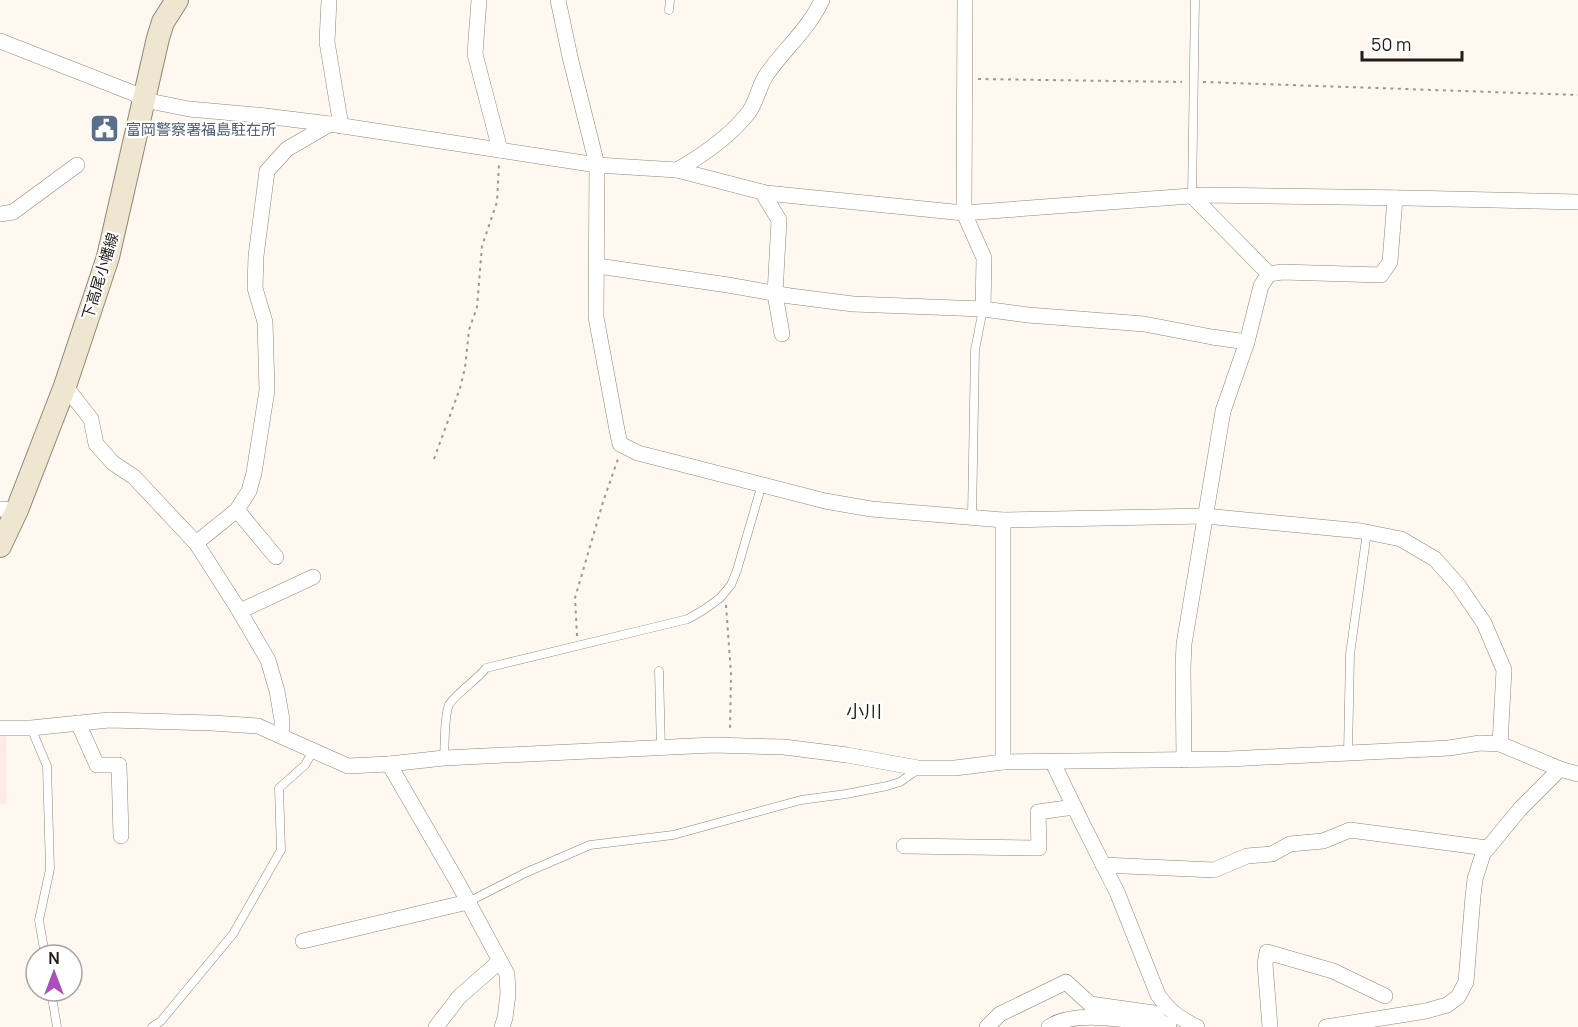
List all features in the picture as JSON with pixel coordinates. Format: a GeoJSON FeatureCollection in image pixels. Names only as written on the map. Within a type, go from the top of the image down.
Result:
{"type":"FeatureCollection","features":[{"type":"Feature","properties":{"kind":"main road","name":"下高尾小幡線"},"geometry":{"type":"LineString","coordinates":[[0,546],[8,509],[65,386],[108,257],[158,38],[163,22],[177,0]]}},
{"type":"Feature","properties":{"kind":"street"},"geometry":{"type":"LineString","coordinates":[[329,0],[327,42],[336,125]]}},
{"type":"Feature","properties":{"kind":"street"},"geometry":{"type":"LineString","coordinates":[[479,0],[475,54],[500,150]]}},
{"type":"Feature","properties":{"kind":"street"},"geometry":{"type":"LineString","coordinates":[[558,0],[597,165],[597,317],[620,444],[638,453],[871,509],[1003,520],[1205,516],[1367,532],[1401,539],[1435,560],[1458,585],[1484,623],[1504,670],[1500,744]]}},
{"type":"Feature","properties":{"kind":"street"},"geometry":{"type":"LineString","coordinates":[[677,170],[701,156],[729,133],[749,111],[765,75],[815,15],[822,0]]}},
{"type":"Feature","properties":{"kind":"street"},"geometry":{"type":"LineString","coordinates":[[965,0],[964,213],[984,258],[983,309]]}},
{"type":"Feature","properties":{"kind":"street"},"geometry":{"type":"LineString","coordinates":[[0,41],[133,93],[144,100],[189,109],[336,125],[597,165],[677,170],[762,192],[964,213],[1192,196],[1578,202]]}},
{"type":"Feature","properties":{"kind":"street"},"geometry":{"type":"LineString","coordinates":[[196,543],[237,510],[249,491],[254,473],[267,390],[265,322],[255,288],[256,256],[267,171],[286,149],[336,125]]}},
{"type":"Feature","properties":{"kind":"street"},"geometry":{"type":"LineString","coordinates":[[0,214],[13,212],[77,165]]}},
{"type":"Feature","properties":{"kind":"street"},"geometry":{"type":"LineString","coordinates":[[762,192],[779,220],[775,294],[782,334]]}},
{"type":"Feature","properties":{"kind":"street"},"geometry":{"type":"LineString","coordinates":[[1192,196],[1269,274]]}},
{"type":"Feature","properties":{"kind":"street"},"geometry":{"type":"LineString","coordinates":[[1269,274],[1282,272],[1381,275],[1390,262],[1395,198]]}},
{"type":"Feature","properties":{"kind":"street"},"geometry":{"type":"LineString","coordinates":[[598,266],[853,304],[983,309],[1144,324],[1247,342]]}},
{"type":"Feature","properties":{"kind":"street"},"geometry":{"type":"LineString","coordinates":[[1184,760],[1184,644],[1223,411],[1247,342],[1262,286],[1269,274]]}},
{"type":"Feature","properties":{"kind":"street"},"geometry":{"type":"LineString","coordinates":[[65,386],[91,419],[96,444],[113,463],[134,477],[196,543],[240,611],[268,660],[277,691],[282,736]]}},
{"type":"Feature","properties":{"kind":"street"},"geometry":{"type":"LineString","coordinates":[[237,510],[276,557]]}},
{"type":"Feature","properties":{"kind":"street"},"geometry":{"type":"LineString","coordinates":[[1003,520],[1003,762]]}},
{"type":"Feature","properties":{"kind":"street"},"geometry":{"type":"LineString","coordinates":[[240,611],[312,577]]}},
{"type":"Feature","properties":{"kind":"street"},"geometry":{"type":"LineString","coordinates":[[0,728],[31,728],[109,720],[258,726],[348,766],[444,758],[730,746],[784,747],[847,755],[918,768],[955,768],[1003,762],[1229,759],[1500,744],[1578,774]]}},
{"type":"Feature","properties":{"kind":"street"},"geometry":{"type":"LineString","coordinates":[[78,723],[97,765],[119,765],[122,836]]}},
{"type":"Feature","properties":{"kind":"street"},"geometry":{"type":"LineString","coordinates":[[1053,763],[1117,892],[1158,995],[1168,1009],[1192,1024]]}},
{"type":"Feature","properties":{"kind":"street"},"geometry":{"type":"LineString","coordinates":[[389,764],[507,974],[508,994],[502,1027]]}},
{"type":"Feature","properties":{"kind":"street"},"geometry":{"type":"LineString","coordinates":[[1326,1027],[1382,1022],[1447,1005],[1458,997],[1466,982],[1475,879],[1483,854],[1520,809],[1560,769]]}},
{"type":"Feature","properties":{"kind":"street"},"geometry":{"type":"LineString","coordinates":[[904,846],[1039,848],[1038,812],[1074,807]]}},
{"type":"Feature","properties":{"kind":"street"},"geometry":{"type":"LineString","coordinates":[[1103,865],[1214,870],[1247,856],[1272,854],[1290,844],[1323,842],[1350,830],[1487,848]]}},
{"type":"Feature","properties":{"kind":"street"},"geometry":{"type":"LineString","coordinates":[[303,941],[468,902]]}},
{"type":"Feature","properties":{"kind":"street"},"geometry":{"type":"LineString","coordinates":[[1270,1027],[1265,964],[1268,951],[1333,971],[1385,996]]}},
{"type":"Feature","properties":{"kind":"street"},"geometry":{"type":"LineString","coordinates":[[436,1027],[459,996],[500,961]]}},
{"type":"Feature","properties":{"kind":"street"},"geometry":{"type":"LineString","coordinates":[[987,1027],[1000,1014],[1066,982],[1090,1004],[1154,1013],[1163,1025]]}},
{"type":"Feature","properties":{"kind":"street"},"geometry":{"type":"LineString","coordinates":[[1049,1027],[1054,1023],[1087,1016],[1163,1025],[1192,1024]]}},
{"type":"Feature","properties":{"kind":"lane"},"geometry":{"type":"LineString","coordinates":[[669,10],[670,0]]}},
{"type":"Feature","properties":{"kind":"lane"},"geometry":{"type":"LineString","coordinates":[[1192,196],[1195,0]]}},
{"type":"Feature","properties":{"kind":"lane"},"geometry":{"type":"LineString","coordinates":[[972,516],[975,350],[983,309]]}},
{"type":"Feature","properties":{"kind":"lane"},"geometry":{"type":"LineString","coordinates":[[444,758],[449,702],[486,668],[688,619],[720,598],[731,585],[737,570],[762,484]]}},
{"type":"Feature","properties":{"kind":"lane"},"geometry":{"type":"LineString","coordinates":[[1348,753],[1350,654],[1367,532]]}},
{"type":"Feature","properties":{"kind":"lane"},"geometry":{"type":"LineString","coordinates":[[659,671],[661,749]]}},
{"type":"Feature","properties":{"kind":"lane"},"geometry":{"type":"LineString","coordinates":[[31,728],[46,766],[50,869],[39,920],[43,943]]}},
{"type":"Feature","properties":{"kind":"lane"},"geometry":{"type":"LineString","coordinates":[[152,1027],[162,1021],[233,934],[281,850],[279,788],[305,765],[313,751]]}},
{"type":"Feature","properties":{"kind":"lane"},"geometry":{"type":"LineString","coordinates":[[468,902],[525,873],[590,845],[673,835],[801,800],[887,786],[900,782],[918,768]]}},
{"type":"Feature","properties":{"kind":"lane"},"geometry":{"type":"LineString","coordinates":[[53,1003],[57,1027]]}},
{"type":"Feature","properties":{"kind":"path"},"geometry":{"type":"LineString","coordinates":[[964,79],[1193,82],[1578,94]]}},
{"type":"Feature","properties":{"kind":"path"},"geometry":{"type":"LineString","coordinates":[[434,459],[465,368],[469,330],[477,307],[482,246],[497,202],[500,150]]}},
{"type":"Feature","properties":{"kind":"path"},"geometry":{"type":"LineString","coordinates":[[577,645],[575,598],[603,502],[619,456],[626,447]]}},
{"type":"Feature","properties":{"kind":"path"},"geometry":{"type":"LineString","coordinates":[[723,594],[726,604],[731,674],[730,746]]}},
{"type":"Feature","properties":{"kind":"shaded area"},"geometry":{"type":"Polygon","coordinates":[[[6,734],[7,804],[0,804],[0,735],[6,734]]]}},
{"type":"Feature","properties":{"kind":"place","name":"富岡警察署福島駐在所"},"geometry":{"type":"Point","coordinates":[105,129]}},
{"type":"Feature","properties":{"kind":"district","name":"小川"},"geometry":{"type":"Point","coordinates":[864,711]}}]}
